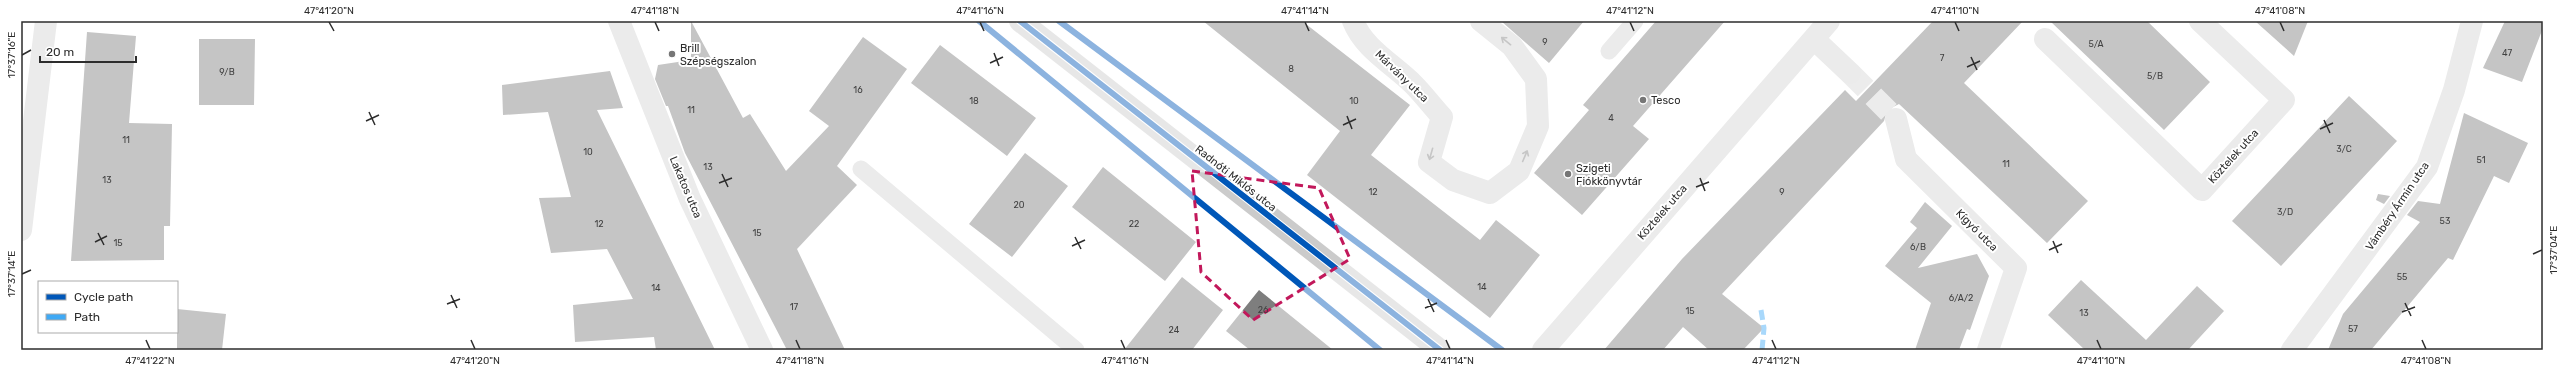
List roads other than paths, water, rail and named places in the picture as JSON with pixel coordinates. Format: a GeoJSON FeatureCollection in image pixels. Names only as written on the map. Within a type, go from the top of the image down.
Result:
{"type":"FeatureCollection","features":[{"type":"Feature","properties":{"kind":"street"},"geometry":{"type":"LineString","coordinates":[[21,230],[46,21]]}},
{"type":"Feature","properties":{"kind":"street","name":"Radnóti Miklós utca"},"geometry":{"type":"LineString","coordinates":[[1020,21],[1440,350]]}},
{"type":"Feature","properties":{"kind":"street","name":"Márvány utca"},"geometry":{"type":"LineString","coordinates":[[1353,21],[1357,30],[1379,55],[1412,83],[1442,117],[1429,162],[1453,180],[1490,193],[1519,171],[1538,126],[1536,79],[1512,46],[1481,21]]}},
{"type":"Feature","properties":{"kind":"street","name":"Köztelek utca"},"geometry":{"type":"LineString","coordinates":[[1543,350],[1829,21]]}},
{"type":"Feature","properties":{"kind":"street","name":"Köztelek utca"},"geometry":{"type":"LineString","coordinates":[[2045,39],[2202,190],[2284,100],[2200,21]]}},
{"type":"Feature","properties":{"kind":"street","name":"Vámbéry Ármin utca"},"geometry":{"type":"LineString","coordinates":[[2292,350],[2427,167],[2454,90],[2472,21]]}},
{"type":"Feature","properties":{"kind":"street","name":"Lakatos utca"},"geometry":{"type":"LineString","coordinates":[[622,22],[690,199],[762,350]]}},
{"type":"Feature","properties":{"kind":"street"},"geometry":{"type":"LineString","coordinates":[[1814,39],[1850,73]]}},
{"type":"Feature","properties":{"kind":"street","name":"Kígyó utca"},"geometry":{"type":"LineString","coordinates":[[1896,119],[1906,159],[2016,268],[1988,350]]}},
{"type":"Feature","properties":{"kind":"lane"},"geometry":{"type":"LineString","coordinates":[[1609,51],[1635,21]]}},
{"type":"Feature","properties":{"kind":"lane"},"geometry":{"type":"LineString","coordinates":[[861,169],[1076,350]]}},
{"type":"Feature","properties":{"kind":"tunnel"},"geometry":{"type":"LineString","coordinates":[[1850,73],[1896,119]]}},
{"type":"Feature","properties":{"kind":"place","name":"Brill Szépségszalon"},"geometry":{"type":"Point","coordinates":[672,54]}},
{"type":"Feature","properties":{"kind":"place","name":"Tesco"},"geometry":{"type":"Point","coordinates":[1643,100]}},
{"type":"Feature","properties":{"kind":"place","name":"Szigeti Fiókkönyvtár"},"geometry":{"type":"Point","coordinates":[1568,174]}}]}
